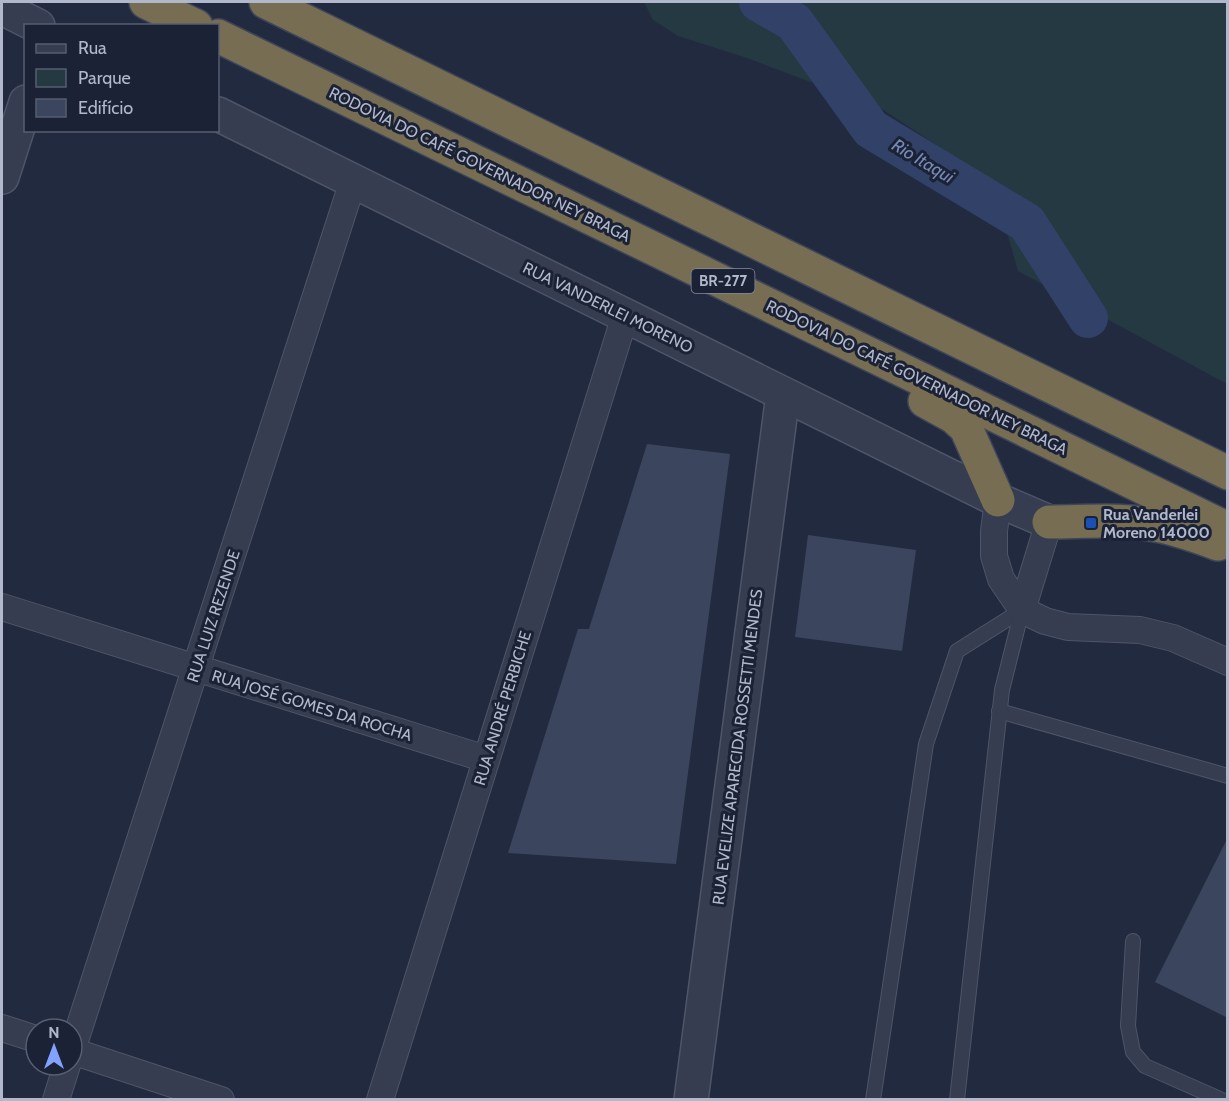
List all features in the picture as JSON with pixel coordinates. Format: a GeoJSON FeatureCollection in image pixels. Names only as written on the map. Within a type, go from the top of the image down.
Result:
{"type":"FeatureCollection","features":[{"type":"Feature","properties":{"kind":"highway"},"geometry":{"type":"LineString","coordinates":[[146,2],[192,24]]}},
{"type":"Feature","properties":{"kind":"highway"},"geometry":{"type":"LineString","coordinates":[[266,2],[1227,473]]}},
{"type":"Feature","properties":{"kind":"highway","name":"RODOVIA DO CAFÉ GOVERNADOR NEY BRAGA"},"geometry":{"type":"LineString","coordinates":[[219,36],[1227,529]]}},
{"type":"Feature","properties":{"kind":"highway"},"geometry":{"type":"LineString","coordinates":[[752,296],[830,353],[954,417],[966,428],[998,500]]}},
{"type":"Feature","properties":{"kind":"highway"},"geometry":{"type":"LineString","coordinates":[[1049,522],[1124,522],[1158,525],[1188,533],[1227,549]]}},
{"type":"Feature","properties":{"kind":"street"},"geometry":{"type":"LineString","coordinates":[[2,8],[34,24]]}},
{"type":"Feature","properties":{"kind":"street"},"geometry":{"type":"LineString","coordinates":[[2,177],[24,108]]}},
{"type":"Feature","properties":{"kind":"street","name":"RUA VANDERLEI MORENO"},"geometry":{"type":"LineString","coordinates":[[219,114],[998,500],[1049,522]]}},
{"type":"Feature","properties":{"kind":"street","name":"RUA LUIZ REZENDE"},"geometry":{"type":"LineString","coordinates":[[83,1017],[353,181]]}},
{"type":"Feature","properties":{"kind":"street","name":"RUA ANDRÉ PERBICHE"},"geometry":{"type":"LineString","coordinates":[[380,1100],[625,316]]}},
{"type":"Feature","properties":{"kind":"street","name":"RUA EVELIZE APARECIDA ROSSETTI MENDES"},"geometry":{"type":"LineString","coordinates":[[691,1100],[783,394]]}},
{"type":"Feature","properties":{"kind":"street"},"geometry":{"type":"LineString","coordinates":[[998,500],[994,556],[1000,579],[1022,610],[1045,621],[1068,627],[1140,630],[1173,638],[1227,662]]}},
{"type":"Feature","properties":{"kind":"street"},"geometry":{"type":"LineString","coordinates":[[1022,610],[1049,522]]}},
{"type":"Feature","properties":{"kind":"street","name":"RUA JOSÉ GOMES DA ROCHA"},"geometry":{"type":"LineString","coordinates":[[2,607],[486,759]]}},
{"type":"Feature","properties":{"kind":"street"},"geometry":{"type":"LineString","coordinates":[[2,1028],[24,1035]]}},
{"type":"Feature","properties":{"kind":"street"},"geometry":{"type":"LineString","coordinates":[[84,1054],[221,1100]]}},
{"type":"Feature","properties":{"kind":"street"},"geometry":{"type":"LineString","coordinates":[[56,1100],[63,1077]]}},
{"type":"Feature","properties":{"kind":"lane"},"geometry":{"type":"LineString","coordinates":[[957,1100],[999,711],[1022,610]]}},
{"type":"Feature","properties":{"kind":"lane"},"geometry":{"type":"LineString","coordinates":[[873,1100],[926,744],[957,651],[1022,610]]}},
{"type":"Feature","properties":{"kind":"lane"},"geometry":{"type":"LineString","coordinates":[[999,711],[1227,776]]}},
{"type":"Feature","properties":{"kind":"lane"},"geometry":{"type":"LineString","coordinates":[[1132,941],[1128,1026],[1132,1053],[1145,1066],[1222,1100]]}},
{"type":"Feature","properties":{"kind":"green space"},"geometry":{"type":"Polygon","coordinates":[[[644,2],[1227,2],[1227,384],[1018,271],[1007,233],[962,162],[882,109],[747,58],[678,36],[653,20],[644,2]]]}},
{"type":"Feature","properties":{"kind":"building"},"geometry":{"type":"Polygon","coordinates":[[[647,444],[730,454],[676,864],[508,853],[578,629],[589,629],[647,444]]]}},
{"type":"Feature","properties":{"kind":"building"},"geometry":{"type":"Polygon","coordinates":[[[808,535],[916,550],[902,651],[795,637],[808,535]]]}},
{"type":"Feature","properties":{"kind":"building"},"geometry":{"type":"Polygon","coordinates":[[[1228,837],[1228,1018],[1155,982],[1228,837]]]}},
{"type":"Feature","properties":{"kind":"waterway","name":"Rio Itaqui"},"geometry":{"type":"LineString","coordinates":[[759,2],[794,22],[871,129],[1027,223],[1088,318]]}},
{"type":"Feature","properties":{"kind":"place","name":"Rua Vanderlei Moreno 14000"},"geometry":{"type":"Point","coordinates":[1091,523]}}]}
